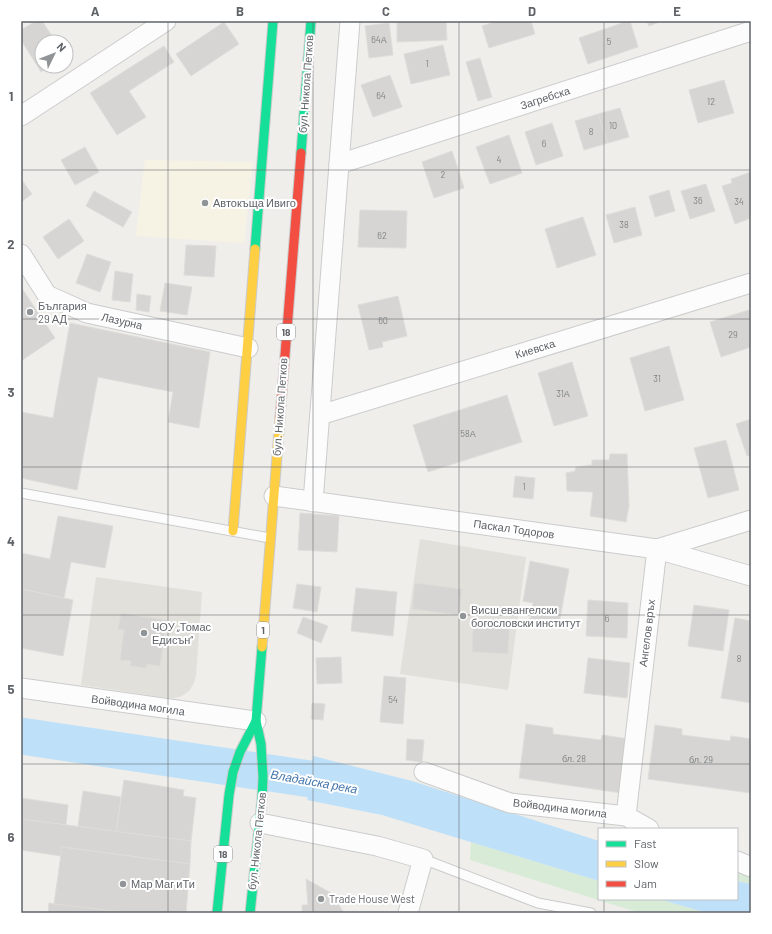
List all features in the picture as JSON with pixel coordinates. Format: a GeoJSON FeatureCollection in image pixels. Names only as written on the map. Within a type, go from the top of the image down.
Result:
{"type":"FeatureCollection","features":[{"type":"Feature","properties":{"kind":"main road"},"geometry":{"type":"LineString","coordinates":[[233,531],[273,21]]}},
{"type":"Feature","properties":{"kind":"main road","name":"бул. Никола Петков"},"geometry":{"type":"LineString","coordinates":[[250,913],[260,824],[263,777],[261,744],[256,721],[311,21]]}},
{"type":"Feature","properties":{"kind":"main road","name":"бул. Никола Петков"},"geometry":{"type":"LineString","coordinates":[[217,913],[228,795],[233,772],[245,742],[256,721]]}},
{"type":"Feature","properties":{"kind":"street"},"geometry":{"type":"LineString","coordinates":[[21,116],[166,21]]}},
{"type":"Feature","properties":{"kind":"street"},"geometry":{"type":"LineString","coordinates":[[313,502],[350,21]]}},
{"type":"Feature","properties":{"kind":"street","name":"Загребска"},"geometry":{"type":"LineString","coordinates":[[339,164],[751,31]]}},
{"type":"Feature","properties":{"kind":"street","name":"Лазурна"},"geometry":{"type":"LineString","coordinates":[[21,254],[47,295],[87,313],[248,348]]}},
{"type":"Feature","properties":{"kind":"street","name":"Киевска"},"geometry":{"type":"LineString","coordinates":[[320,415],[751,283]]}},
{"type":"Feature","properties":{"kind":"street","name":"Паскал Тодоров"},"geometry":{"type":"LineString","coordinates":[[274,496],[657,549],[751,576]]}},
{"type":"Feature","properties":{"kind":"street"},"geometry":{"type":"LineString","coordinates":[[657,549],[751,520]]}},
{"type":"Feature","properties":{"kind":"street","name":"Ангелов връх"},"geometry":{"type":"LineString","coordinates":[[626,816],[657,549]]}},
{"type":"Feature","properties":{"kind":"street","name":"Войводина могила"},"geometry":{"type":"LineString","coordinates":[[21,688],[256,721]]}},
{"type":"Feature","properties":{"kind":"street","name":"Войводина могила"},"geometry":{"type":"LineString","coordinates":[[424,772],[510,803],[626,816],[647,828]]}},
{"type":"Feature","properties":{"kind":"street"},"geometry":{"type":"LineString","coordinates":[[260,824],[377,846],[423,859],[408,913]]}},
{"type":"Feature","properties":{"kind":"street"},"geometry":{"type":"LineString","coordinates":[[738,861],[751,867]]}},
{"type":"Feature","properties":{"kind":"lane"},"geometry":{"type":"LineString","coordinates":[[21,493],[270,538]]}},
{"type":"Feature","properties":{"kind":"lane"},"geometry":{"type":"LineString","coordinates":[[423,859],[538,903],[591,913]]}},
{"type":"Feature","properties":{"kind":"shaded area"},"geometry":{"type":"Polygon","coordinates":[[[145,160],[253,162],[244,243],[136,236],[145,160]]]}},
{"type":"Feature","properties":{"kind":"shaded area","name":"Висш евангелски богословски институт"},"geometry":{"type":"Polygon","coordinates":[[[420,539],[526,557],[508,690],[400,674],[420,539]]]}},
{"type":"Feature","properties":{"kind":"shaded area","name":"ЧОУ „Томас Едисън“"},"geometry":{"type":"Polygon","coordinates":[[[96,577],[202,592],[196,675],[194,683],[189,691],[182,696],[168,698],[81,685],[96,577]]]}},
{"type":"Feature","properties":{"kind":"green space"},"geometry":{"type":"Polygon","coordinates":[[[471,842],[598,881],[598,900],[470,860],[471,842]]]}},
{"type":"Feature","properties":{"kind":"green space"},"geometry":{"type":"Polygon","coordinates":[[[738,861],[751,867],[751,884],[738,881],[738,861]]]}},
{"type":"Feature","properties":{"kind":"green space"},"geometry":{"type":"Polygon","coordinates":[[[598,900],[662,900],[707,913],[640,913],[598,900]]]}},
{"type":"Feature","properties":{"kind":"water"},"geometry":{"type":"Polygon","coordinates":[[[313,756],[412,781],[598,841],[598,881],[382,815],[307,800],[313,756]]]}},
{"type":"Feature","properties":{"kind":"water"},"geometry":{"type":"Polygon","coordinates":[[[738,881],[751,884],[751,913],[707,913],[662,900],[738,900],[738,881]]]}},
{"type":"Feature","properties":{"kind":"pier"},"geometry":{"type":"Polygon","coordinates":[[[313,754],[307,802],[305,800],[313,754]]]}},
{"type":"Feature","properties":{"kind":"building"},"geometry":{"type":"Polygon","coordinates":[[[36,21],[42,21],[51,34],[34,34],[34,61],[21,40],[21,30],[36,21]]]}},
{"type":"Feature","properties":{"kind":"building"},"geometry":{"type":"Polygon","coordinates":[[[397,21],[446,21],[447,40],[397,42],[397,21]]]}},
{"type":"Feature","properties":{"kind":"building"},"geometry":{"type":"Polygon","coordinates":[[[497,21],[531,21],[535,34],[489,48],[482,26],[497,21]]]}},
{"type":"Feature","properties":{"kind":"building"},"geometry":{"type":"Polygon","coordinates":[[[630,21],[638,47],[588,64],[579,38],[630,21]]]}},
{"type":"Feature","properties":{"kind":"building"},"geometry":{"type":"Polygon","coordinates":[[[647,21],[662,21],[649,26],[647,21]]]}},
{"type":"Feature","properties":{"kind":"building"},"geometry":{"type":"Polygon","coordinates":[[[224,22],[239,44],[191,76],[176,54],[224,22]]]}},
{"type":"Feature","properties":{"kind":"building"},"geometry":{"type":"Polygon","coordinates":[[[389,23],[393,55],[369,58],[365,26],[389,23]]]}},
{"type":"Feature","properties":{"kind":"building"},"geometry":{"type":"Polygon","coordinates":[[[443,45],[450,75],[411,84],[404,54],[443,45]]]}},
{"type":"Feature","properties":{"kind":"building"},"geometry":{"type":"Polygon","coordinates":[[[164,46],[174,62],[129,91],[146,117],[117,135],[90,93],[164,46]]]}},
{"type":"Feature","properties":{"kind":"building"},"geometry":{"type":"Polygon","coordinates":[[[480,58],[492,97],[478,101],[466,62],[480,58]]]}},
{"type":"Feature","properties":{"kind":"building"},"geometry":{"type":"Polygon","coordinates":[[[390,75],[402,107],[373,117],[361,85],[390,75]]]}},
{"type":"Feature","properties":{"kind":"building"},"geometry":{"type":"Polygon","coordinates":[[[724,80],[734,113],[698,123],[689,90],[724,80]]]}},
{"type":"Feature","properties":{"kind":"building"},"geometry":{"type":"Polygon","coordinates":[[[620,108],[629,137],[608,143],[598,114],[620,108]]]}},
{"type":"Feature","properties":{"kind":"building"},"geometry":{"type":"Polygon","coordinates":[[[598,114],[608,143],[584,150],[575,121],[598,114]]]}},
{"type":"Feature","properties":{"kind":"building"},"geometry":{"type":"Polygon","coordinates":[[[552,123],[563,156],[536,165],[525,132],[552,123]]]}},
{"type":"Feature","properties":{"kind":"building"},"geometry":{"type":"Polygon","coordinates":[[[509,135],[522,173],[490,184],[476,147],[509,135]]]}},
{"type":"Feature","properties":{"kind":"building"},"geometry":{"type":"Polygon","coordinates":[[[85,147],[99,172],[75,185],[61,160],[85,147]]]}},
{"type":"Feature","properties":{"kind":"building"},"geometry":{"type":"Polygon","coordinates":[[[452,151],[464,188],[434,198],[422,162],[452,151]]]}},
{"type":"Feature","properties":{"kind":"building"},"geometry":{"type":"Polygon","coordinates":[[[751,172],[751,218],[735,224],[722,186],[732,183],[731,179],[751,172]]]}},
{"type":"Feature","properties":{"kind":"building"},"geometry":{"type":"Polygon","coordinates":[[[21,179],[32,194],[21,202],[21,179]]]}},
{"type":"Feature","properties":{"kind":"building"},"geometry":{"type":"Polygon","coordinates":[[[706,184],[715,211],[690,219],[681,191],[706,184]]]}},
{"type":"Feature","properties":{"kind":"building"},"geometry":{"type":"Polygon","coordinates":[[[669,190],[675,211],[655,217],[649,196],[669,190]]]}},
{"type":"Feature","properties":{"kind":"building"},"geometry":{"type":"Polygon","coordinates":[[[94,191],[132,212],[123,227],[86,206],[94,191]]]}},
{"type":"Feature","properties":{"kind":"building"},"geometry":{"type":"Polygon","coordinates":[[[635,207],[642,235],[614,243],[606,215],[635,207]]]}},
{"type":"Feature","properties":{"kind":"building"},"geometry":{"type":"Polygon","coordinates":[[[360,210],[407,211],[406,248],[358,247],[360,210]]]}},
{"type":"Feature","properties":{"kind":"building"},"geometry":{"type":"Polygon","coordinates":[[[583,217],[596,255],[557,268],[545,229],[583,217]]]}},
{"type":"Feature","properties":{"kind":"building"},"geometry":{"type":"Polygon","coordinates":[[[69,219],[84,241],[58,259],[43,237],[69,219]]]}},
{"type":"Feature","properties":{"kind":"building"},"geometry":{"type":"Polygon","coordinates":[[[186,245],[216,246],[214,277],[184,275],[186,245]]]}},
{"type":"Feature","properties":{"kind":"building"},"geometry":{"type":"Polygon","coordinates":[[[87,254],[111,262],[100,292],[76,283],[87,254]]]}},
{"type":"Feature","properties":{"kind":"building"},"geometry":{"type":"Polygon","coordinates":[[[115,271],[133,274],[130,302],[112,300],[115,271]]]}},
{"type":"Feature","properties":{"kind":"building"},"geometry":{"type":"Polygon","coordinates":[[[165,283],[192,287],[187,315],[160,311],[165,283]]]}},
{"type":"Feature","properties":{"kind":"building","name":"България 29 АД"},"geometry":{"type":"Polygon","coordinates":[[[21,287],[55,338],[21,361],[21,287]]]}},
{"type":"Feature","properties":{"kind":"building"},"geometry":{"type":"Polygon","coordinates":[[[137,294],[151,296],[149,312],[136,310],[137,294]]]}},
{"type":"Feature","properties":{"kind":"building"},"geometry":{"type":"Polygon","coordinates":[[[398,296],[407,336],[382,342],[383,347],[369,350],[358,305],[398,296]]]}},
{"type":"Feature","properties":{"kind":"building"},"geometry":{"type":"Polygon","coordinates":[[[749,310],[751,314],[751,347],[721,357],[710,322],[749,310]]]}},
{"type":"Feature","properties":{"kind":"building"},"geometry":{"type":"Polygon","coordinates":[[[70,323],[210,352],[199,428],[168,422],[173,392],[98,377],[77,490],[21,478],[21,412],[53,418],[70,323]]]}},
{"type":"Feature","properties":{"kind":"building"},"geometry":{"type":"Polygon","coordinates":[[[669,346],[684,400],[645,411],[630,358],[669,346]]]}},
{"type":"Feature","properties":{"kind":"building"},"geometry":{"type":"Polygon","coordinates":[[[572,362],[588,416],[554,426],[538,373],[572,362]]]}},
{"type":"Feature","properties":{"kind":"building"},"geometry":{"type":"Polygon","coordinates":[[[507,395],[522,442],[428,472],[413,425],[507,395]]]}},
{"type":"Feature","properties":{"kind":"building"},"geometry":{"type":"Polygon","coordinates":[[[751,419],[751,455],[747,456],[736,424],[751,419]]]}},
{"type":"Feature","properties":{"kind":"building"},"geometry":{"type":"Polygon","coordinates":[[[726,440],[739,490],[708,498],[694,448],[726,440]]]}},
{"type":"Feature","properties":{"kind":"building"},"geometry":{"type":"Polygon","coordinates":[[[610,454],[627,454],[629,506],[626,522],[590,516],[593,492],[567,491],[566,473],[575,471],[576,467],[592,465],[592,460],[609,460],[610,454]]]}},
{"type":"Feature","properties":{"kind":"building"},"geometry":{"type":"Polygon","coordinates":[[[515,476],[535,478],[533,499],[513,497],[515,476]]]}},
{"type":"Feature","properties":{"kind":"building"},"geometry":{"type":"Polygon","coordinates":[[[300,513],[339,516],[337,552],[298,550],[300,513]]]}},
{"type":"Feature","properties":{"kind":"building"},"geometry":{"type":"Polygon","coordinates":[[[58,516],[113,526],[105,568],[71,562],[64,598],[21,589],[21,553],[50,559],[58,516]]]}},
{"type":"Feature","properties":{"kind":"building"},"geometry":{"type":"Polygon","coordinates":[[[530,561],[569,569],[559,624],[530,619],[533,603],[523,601],[530,561]]]}},
{"type":"Feature","properties":{"kind":"building"},"geometry":{"type":"Polygon","coordinates":[[[415,583],[462,589],[459,615],[412,609],[415,583]]]}},
{"type":"Feature","properties":{"kind":"building"},"geometry":{"type":"Polygon","coordinates":[[[297,584],[321,587],[317,612],[293,608],[297,584]]]}},
{"type":"Feature","properties":{"kind":"building"},"geometry":{"type":"Polygon","coordinates":[[[356,588],[397,592],[393,636],[351,631],[356,588]]]}},
{"type":"Feature","properties":{"kind":"building"},"geometry":{"type":"Polygon","coordinates":[[[21,589],[73,600],[63,656],[21,648],[21,589]]]}},
{"type":"Feature","properties":{"kind":"building"},"geometry":{"type":"Polygon","coordinates":[[[588,600],[628,603],[627,638],[586,636],[588,600]]]}},
{"type":"Feature","properties":{"kind":"building"},"geometry":{"type":"Polygon","coordinates":[[[694,605],[729,610],[723,651],[688,646],[694,605]]]}},
{"type":"Feature","properties":{"kind":"building"},"geometry":{"type":"Polygon","coordinates":[[[121,613],[167,620],[160,666],[147,664],[147,668],[130,666],[131,661],[120,660],[124,630],[118,629],[121,613]]]}},
{"type":"Feature","properties":{"kind":"building"},"geometry":{"type":"Polygon","coordinates":[[[303,617],[328,626],[321,643],[297,633],[303,617]]]}},
{"type":"Feature","properties":{"kind":"building"},"geometry":{"type":"Polygon","coordinates":[[[735,618],[751,621],[751,703],[721,698],[735,618]]]}},
{"type":"Feature","properties":{"kind":"building"},"geometry":{"type":"Polygon","coordinates":[[[473,620],[510,622],[508,654],[472,652],[473,620]]]}},
{"type":"Feature","properties":{"kind":"building"},"geometry":{"type":"Polygon","coordinates":[[[341,657],[342,683],[317,684],[316,658],[341,657]]]}},
{"type":"Feature","properties":{"kind":"building"},"geometry":{"type":"Polygon","coordinates":[[[588,658],[630,663],[627,698],[584,693],[588,658]]]}},
{"type":"Feature","properties":{"kind":"building"},"geometry":{"type":"Polygon","coordinates":[[[384,676],[406,678],[403,724],[380,722],[384,676]]]}},
{"type":"Feature","properties":{"kind":"building"},"geometry":{"type":"Polygon","coordinates":[[[312,703],[325,704],[323,720],[311,719],[312,703]]]}},
{"type":"Feature","properties":{"kind":"building"},"geometry":{"type":"Polygon","coordinates":[[[526,724],[553,728],[553,734],[601,740],[602,735],[629,739],[621,793],[519,778],[526,724]]]}},
{"type":"Feature","properties":{"kind":"building"},"geometry":{"type":"Polygon","coordinates":[[[655,725],[682,729],[682,735],[730,741],[731,736],[751,739],[751,793],[648,779],[655,725]]]}},
{"type":"Feature","properties":{"kind":"building"},"geometry":{"type":"Polygon","coordinates":[[[407,739],[424,740],[422,762],[406,760],[407,739]]]}},
{"type":"Feature","properties":{"kind":"building"},"geometry":{"type":"Polygon","coordinates":[[[124,780],[184,790],[183,796],[196,798],[191,841],[116,832],[124,780]]]}},
{"type":"Feature","properties":{"kind":"building"},"geometry":{"type":"Polygon","coordinates":[[[83,791],[121,797],[116,832],[78,826],[83,791]]]}},
{"type":"Feature","properties":{"kind":"building"},"geometry":{"type":"Polygon","coordinates":[[[21,798],[68,805],[66,825],[21,819],[21,798]]]}},
{"type":"Feature","properties":{"kind":"building"},"geometry":{"type":"Polygon","coordinates":[[[21,819],[191,841],[190,864],[62,847],[61,856],[21,850],[21,819]]]}},
{"type":"Feature","properties":{"kind":"building","name":"Мар Маг иТи"},"geometry":{"type":"Polygon","coordinates":[[[62,847],[190,864],[186,913],[133,913],[54,904],[62,847]]]}},
{"type":"Feature","properties":{"kind":"building","name":"Trade House West"},"geometry":{"type":"Polygon","coordinates":[[[306,879],[331,893],[344,913],[302,913],[302,905],[308,905],[306,879]]]}},
{"type":"Feature","properties":{"kind":"building"},"geometry":{"type":"Polygon","coordinates":[[[49,903],[54,904],[133,913],[48,913],[49,903]]]}},
{"type":"Feature","properties":{"kind":"waterway","name":"Владайска река"},"geometry":{"type":"LineString","coordinates":[[21,736],[310,779],[360,790]]}},
{"type":"Feature","properties":{"kind":"traffic: fast"},"geometry":{"type":"LineString","coordinates":[[255,249],[273,21]]}},
{"type":"Feature","properties":{"kind":"traffic: fast"},"geometry":{"type":"LineString","coordinates":[[301,153],[311,21]]}},
{"type":"Feature","properties":{"kind":"traffic: fast"},"geometry":{"type":"LineString","coordinates":[[250,913],[263,777],[261,744],[256,721],[262,647]]}},
{"type":"Feature","properties":{"kind":"traffic: fast"},"geometry":{"type":"LineString","coordinates":[[217,913],[229,795],[233,772],[240,752],[256,721]]}},
{"type":"Feature","properties":{"kind":"traffic: slow"},"geometry":{"type":"LineString","coordinates":[[233,531],[255,249]]}},
{"type":"Feature","properties":{"kind":"traffic: slow"},"geometry":{"type":"LineString","coordinates":[[262,647],[280,418]]}},
{"type":"Feature","properties":{"kind":"traffic: jam"},"geometry":{"type":"LineString","coordinates":[[280,418],[301,153]]}},
{"type":"Feature","properties":{"kind":"place","name":"Автокъща Ивиго"},"geometry":{"type":"Point","coordinates":[205,203]}},
{"type":"Feature","properties":{"kind":"place","name":"България 29 АД"},"geometry":{"type":"Point","coordinates":[30,312]}},
{"type":"Feature","properties":{"kind":"place","name":"Висш евангелски богословски институт"},"geometry":{"type":"Point","coordinates":[463,616]}},
{"type":"Feature","properties":{"kind":"place","name":"ЧОУ „Томас Едисън“"},"geometry":{"type":"Point","coordinates":[144,633]}},
{"type":"Feature","properties":{"kind":"place","name":"Мар Маг иТи"},"geometry":{"type":"Point","coordinates":[123,884]}},
{"type":"Feature","properties":{"kind":"place","name":"Trade House West"},"geometry":{"type":"Point","coordinates":[321,899]}}]}
